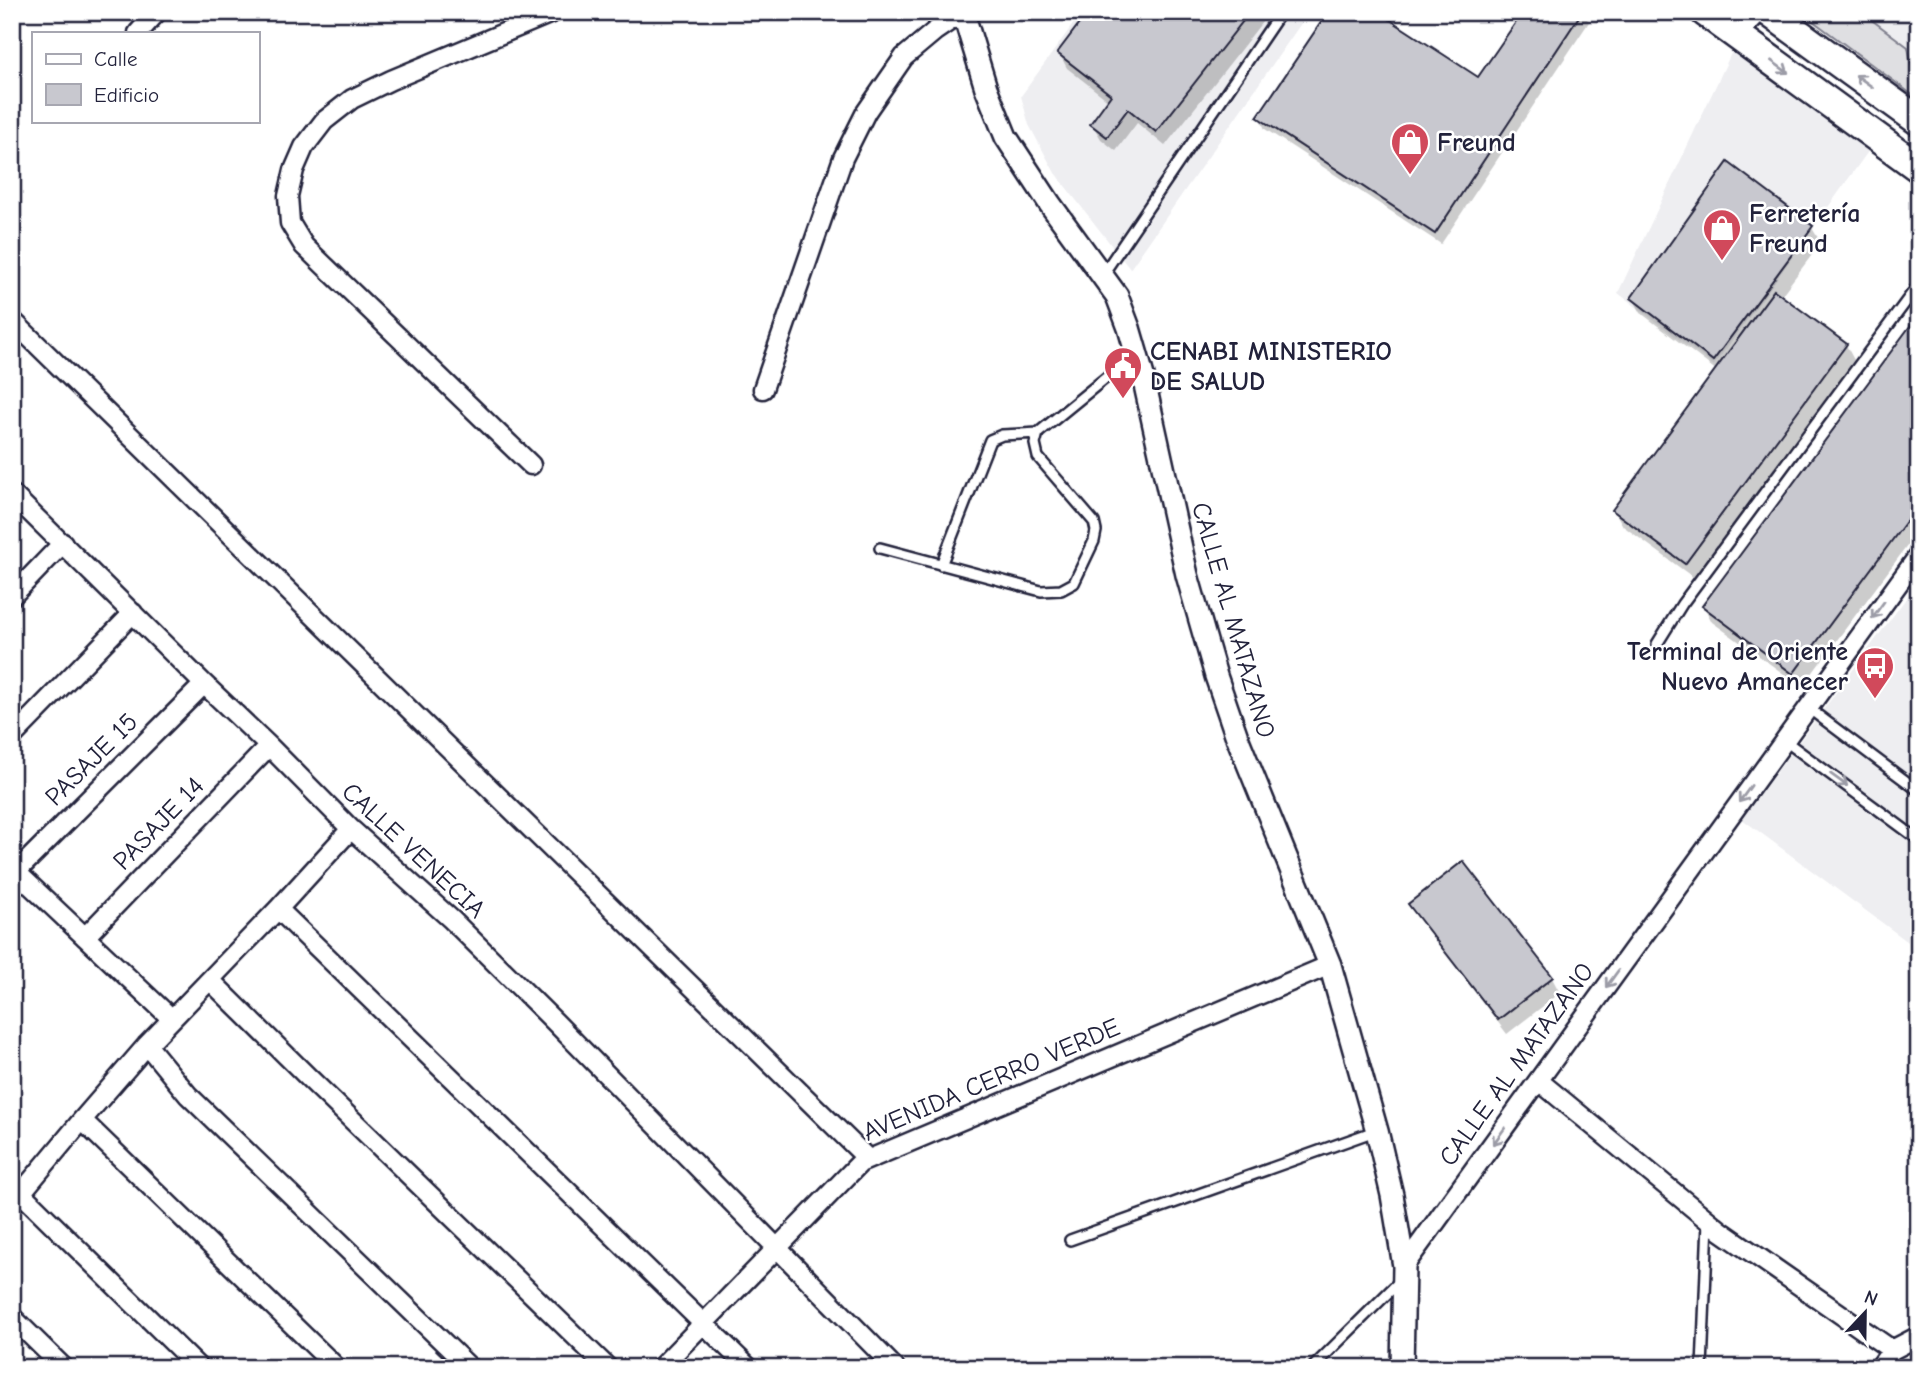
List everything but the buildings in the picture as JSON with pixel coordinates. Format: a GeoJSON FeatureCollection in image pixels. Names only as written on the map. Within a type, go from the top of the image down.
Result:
{"type":"FeatureCollection","features":[{"type":"Feature","properties":{"kind":"highway"},"geometry":{"type":"LineString","coordinates":[[1705,12],[1919,167]]}},
{"type":"Feature","properties":{"kind":"highway"},"geometry":{"type":"LineString","coordinates":[[1769,12],[1919,121]]}},
{"type":"Feature","properties":{"kind":"street"},"geometry":{"type":"LineString","coordinates":[[139,32],[157,12]]}},
{"type":"Feature","properties":{"kind":"street"},"geometry":{"type":"LineString","coordinates":[[531,465],[304,246],[290,223],[288,196],[294,170],[304,147],[324,121],[352,99],[391,79],[554,12]]}},
{"type":"Feature","properties":{"kind":"street"},"geometry":{"type":"LineString","coordinates":[[763,389],[843,158],[866,112],[904,57],[963,12]]}},
{"type":"Feature","properties":{"kind":"street","name":"CALLE AL MATAZANO"},"geometry":{"type":"LineString","coordinates":[[963,12],[986,88],[1006,137],[1050,204],[1117,296],[1136,353],[1187,575],[1216,676],[1237,737],[1330,965],[1377,1131],[1392,1195],[1404,1272],[1402,1368]]}},
{"type":"Feature","properties":{"kind":"street"},"geometry":{"type":"LineString","coordinates":[[1735,34],[1757,12]]}},
{"type":"Feature","properties":{"kind":"street"},"geometry":{"type":"LineString","coordinates":[[12,320],[868,1159]]}},
{"type":"Feature","properties":{"kind":"street","name":"CALLE VENECIA"},"geometry":{"type":"LineString","coordinates":[[12,494],[270,746],[351,829],[452,920],[895,1368]]}},
{"type":"Feature","properties":{"kind":"street"},"geometry":{"type":"LineString","coordinates":[[12,596],[63,542]]}},
{"type":"Feature","properties":{"kind":"street","name":"CALLE AL MATAZANO"},"geometry":{"type":"LineString","coordinates":[[1404,1272],[1807,707],[1919,555]]}},
{"type":"Feature","properties":{"kind":"street"},"geometry":{"type":"LineString","coordinates":[[12,737],[133,614]]}},
{"type":"Feature","properties":{"kind":"street","name":"PASAJE 15"},"geometry":{"type":"LineString","coordinates":[[14,870],[204,684]]}},
{"type":"Feature","properties":{"kind":"street","name":"PASAJE 14"},"geometry":{"type":"LineString","coordinates":[[85,937],[270,746]]}},
{"type":"Feature","properties":{"kind":"street"},"geometry":{"type":"LineString","coordinates":[[199,1368],[17,1199],[148,1045],[351,829]]}},
{"type":"Feature","properties":{"kind":"street"},"geometry":{"type":"LineString","coordinates":[[14,870],[172,1019]]}},
{"type":"Feature","properties":{"kind":"street"},"geometry":{"type":"LineString","coordinates":[[278,909],[749,1368]]}},
{"type":"Feature","properties":{"kind":"street","name":"AVENIDA CERRO VERDE"},"geometry":{"type":"LineString","coordinates":[[660,1368],[860,1163],[1330,965]]}},
{"type":"Feature","properties":{"kind":"street"},"geometry":{"type":"LineString","coordinates":[[210,980],[608,1368]]}},
{"type":"Feature","properties":{"kind":"street"},"geometry":{"type":"LineString","coordinates":[[148,1045],[188,1095],[470,1368]]}},
{"type":"Feature","properties":{"kind":"street"},"geometry":{"type":"LineString","coordinates":[[1539,1081],[1721,1231],[1892,1350]]}},
{"type":"Feature","properties":{"kind":"street"},"geometry":{"type":"LineString","coordinates":[[82,1120],[337,1368]]}},
{"type":"Feature","properties":{"kind":"street"},"geometry":{"type":"LineString","coordinates":[[12,1317],[64,1368]]}},
{"type":"Feature","properties":{"kind":"street"},"geometry":{"type":"LineString","coordinates":[[1879,1368],[1892,1350],[1919,1336]]}},
{"type":"Feature","properties":{"kind":"lane"},"geometry":{"type":"LineString","coordinates":[[1103,275],[1281,12]]}},
{"type":"Feature","properties":{"kind":"lane"},"geometry":{"type":"LineString","coordinates":[[1657,643],[1682,604],[1919,284]]}},
{"type":"Feature","properties":{"kind":"lane"},"geometry":{"type":"LineString","coordinates":[[880,548],[1041,591],[1061,590],[1074,583],[1094,541],[1094,522],[1038,457],[1035,444],[1038,433],[1136,353]]}},
{"type":"Feature","properties":{"kind":"lane"},"geometry":{"type":"LineString","coordinates":[[941,565],[990,440],[1002,435],[1038,433]]}},
{"type":"Feature","properties":{"kind":"lane"},"geometry":{"type":"LineString","coordinates":[[1807,707],[1919,791]]}},
{"type":"Feature","properties":{"kind":"lane"},"geometry":{"type":"LineString","coordinates":[[1784,740],[1919,840]]}},
{"type":"Feature","properties":{"kind":"lane"},"geometry":{"type":"LineString","coordinates":[[1070,1240],[1377,1131]]}},
{"type":"Feature","properties":{"kind":"lane"},"geometry":{"type":"LineString","coordinates":[[1702,1368],[1708,1221]]}},
{"type":"Feature","properties":{"kind":"lane"},"geometry":{"type":"LineString","coordinates":[[1312,1368],[1404,1272]]}},
{"type":"Feature","properties":{"kind":"shaded area"},"geometry":{"type":"Polygon","coordinates":[[[1082,12],[1309,12],[1130,269],[1055,173],[1029,125],[1021,96],[1082,12]]]}},
{"type":"Feature","properties":{"kind":"shaded area"},"geometry":{"type":"Polygon","coordinates":[[[1801,12],[1919,12],[1919,99],[1918,99],[1801,12]]]}},
{"type":"Feature","properties":{"kind":"shaded area"},"geometry":{"type":"Polygon","coordinates":[[[1801,12],[1861,12],[1908,47],[1918,99],[1801,12]]]}},
{"type":"Feature","properties":{"kind":"shaded area"},"geometry":{"type":"Polygon","coordinates":[[[1735,45],[1872,146],[1714,366],[1618,293],[1735,45]]]}},
{"type":"Feature","properties":{"kind":"shaded area","name":"Terminal de Oriente Nuevo Amanecer"},"geometry":{"type":"Polygon","coordinates":[[[1919,581],[1919,950],[1742,819],[1919,581]]]}},
{"type":"Feature","properties":{"kind":"place","name":"Freund"},"geometry":{"type":"Point","coordinates":[1410,176]}},
{"type":"Feature","properties":{"kind":"place","name":"Ferretería Freund"},"geometry":{"type":"Point","coordinates":[1722,262]}},
{"type":"Feature","properties":{"kind":"place","name":"CENABI MINISTERIO DE SALUD"},"geometry":{"type":"Point","coordinates":[1123,400]}},
{"type":"Feature","properties":{"kind":"place","name":"Terminal de Oriente Nuevo Amanecer"},"geometry":{"type":"Point","coordinates":[1875,700]}}]}
